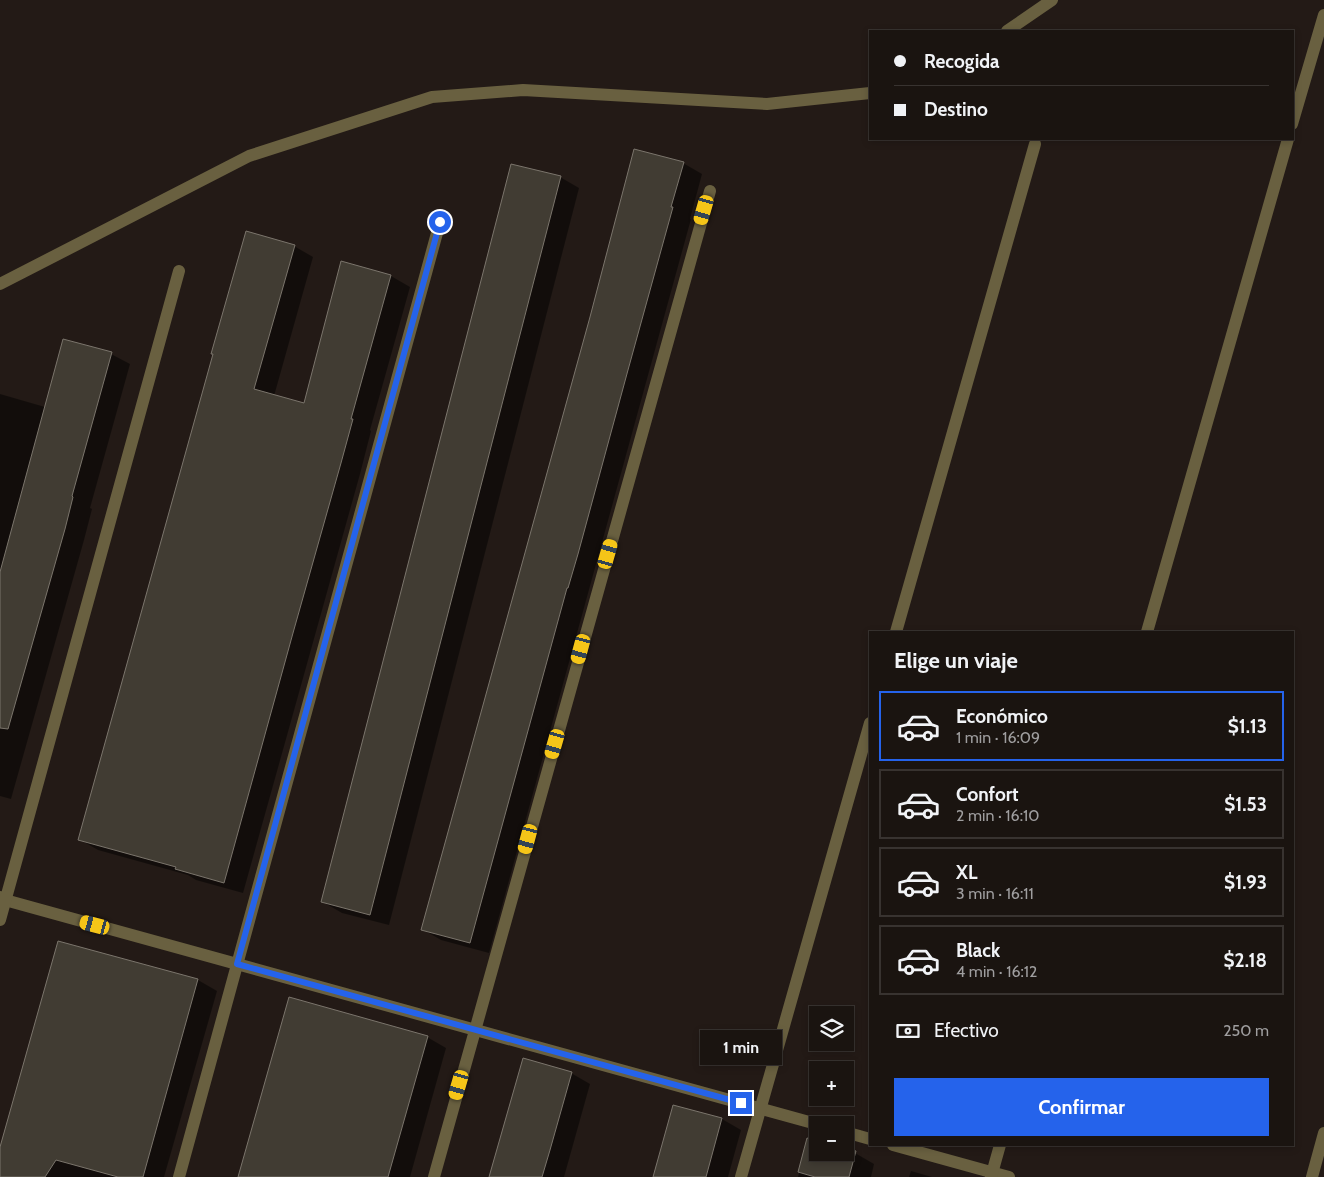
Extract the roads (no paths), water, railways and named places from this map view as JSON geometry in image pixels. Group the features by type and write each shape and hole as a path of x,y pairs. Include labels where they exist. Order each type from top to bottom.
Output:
{"street":[{"path":"1009,30 1052,0"},
{"path":"1294,117 1324,15"},
{"path":"0,284 249,156 432,97 523,90 767,104 869,93"},
{"path":"1147,631 1288,140"},
{"path":"896,631 1035,144"},
{"path":"434,1177 710,192"},
{"path":"179,1177 440,222"},
{"path":"0,920 3,899 179,271"},
{"path":"740,1177 869,726"},
{"path":"3,899 809,1122"},
{"path":"1312,1177 1324,1133"},
{"path":"854,1135 869,1139"},
{"path":"896,1146 991,1175 1009,1177"},
{"path":"991,1175 1000,1146"}]}
